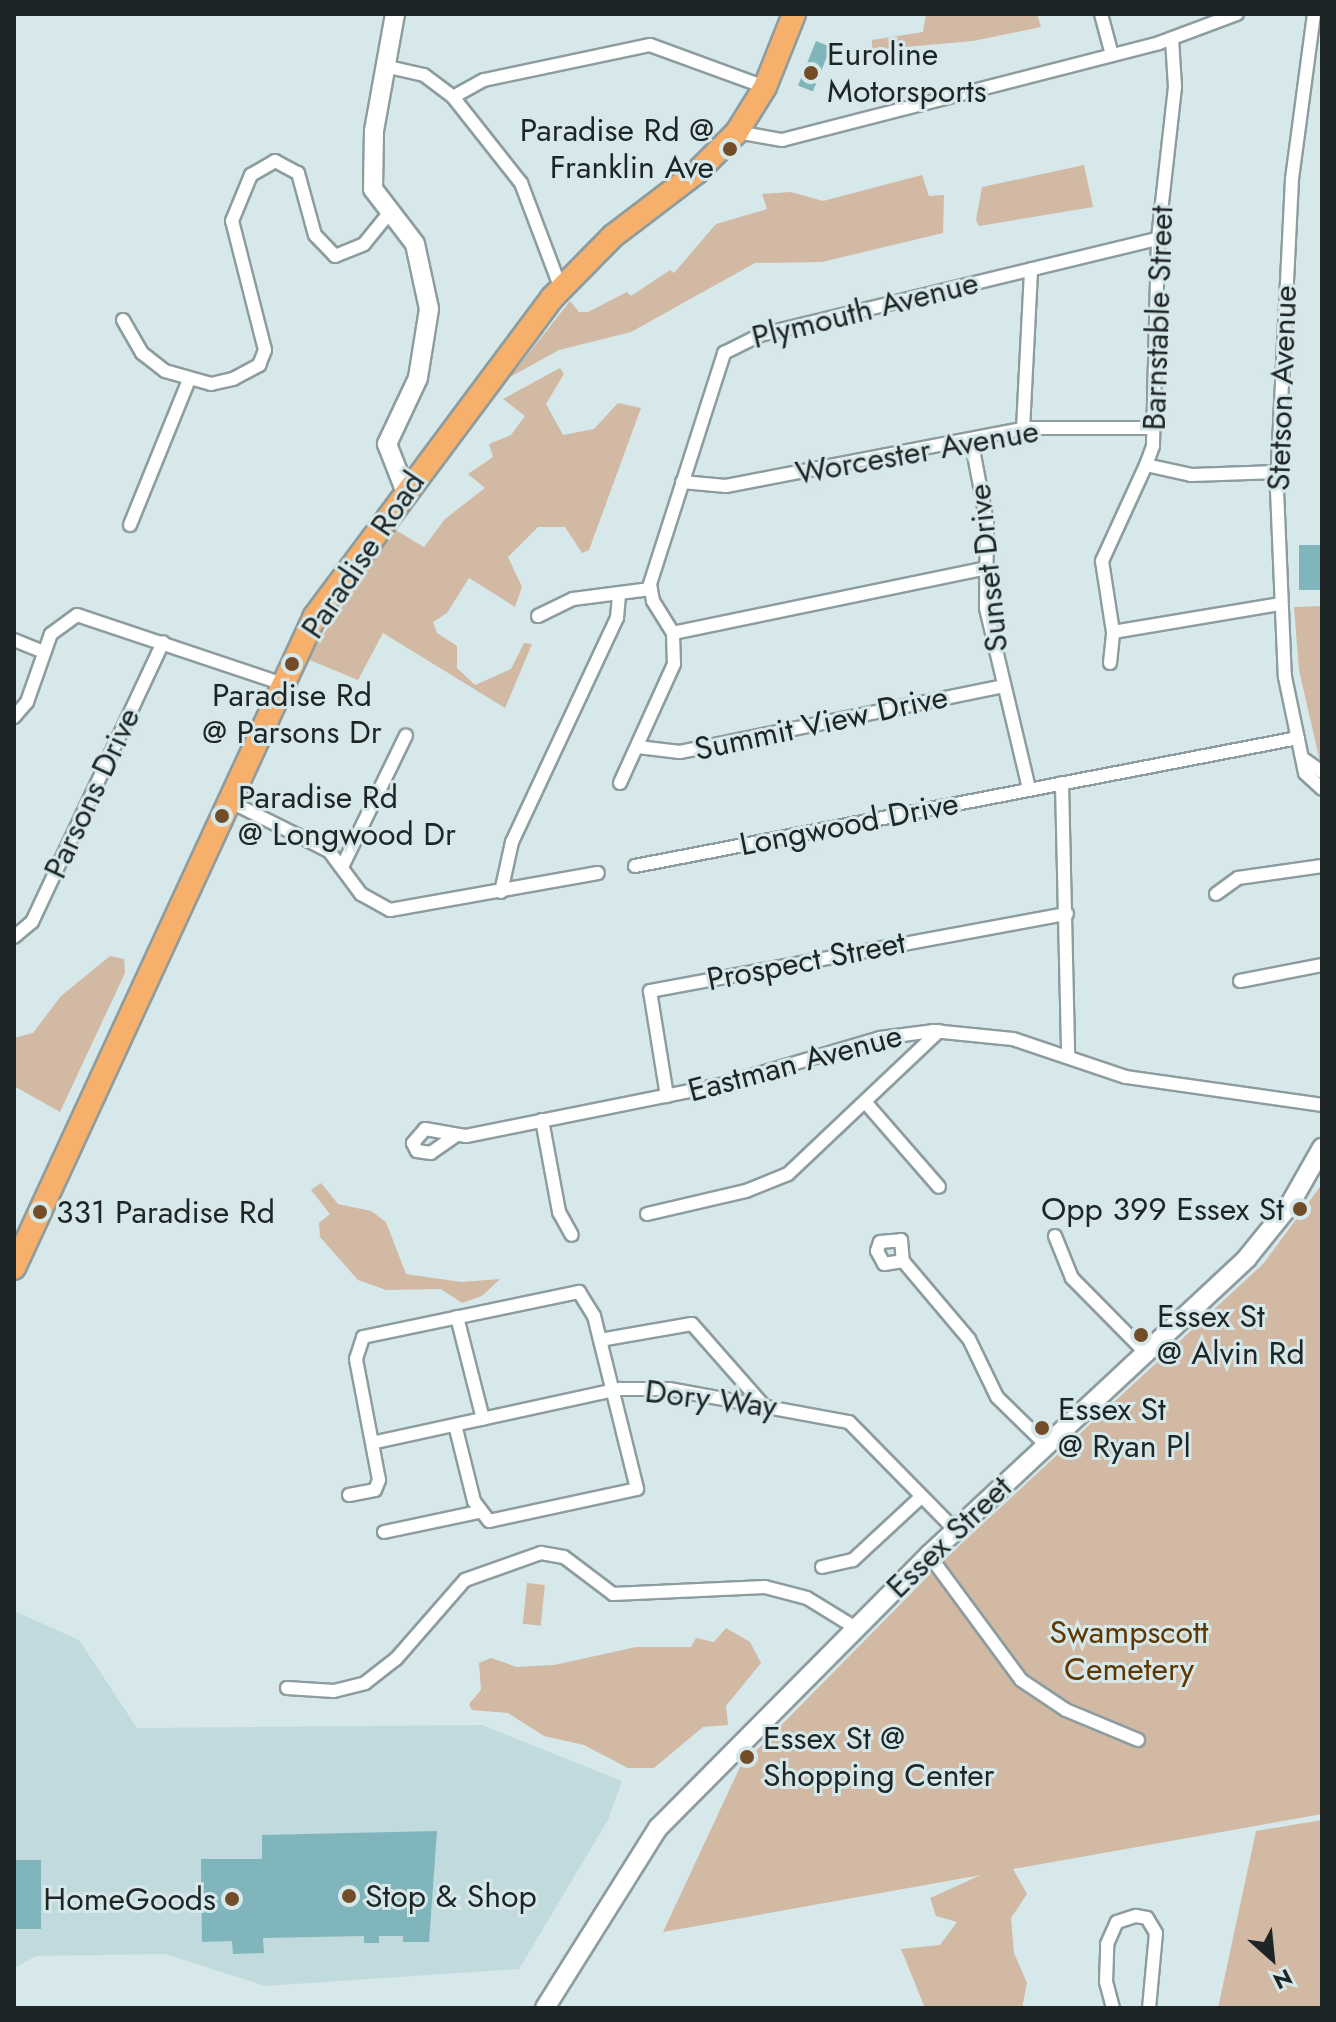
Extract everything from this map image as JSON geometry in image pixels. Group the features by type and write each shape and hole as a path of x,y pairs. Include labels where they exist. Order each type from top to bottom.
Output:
{"highway":[{"name":"Paradise Road","path":"14,1268 322,605 405,490 561,289 737,132 765,87 794,14"}],"main road":[{"path":"395,14 384,66 372,175 378,199 415,244 429,295 425,356 387,444 405,490"},
{"name":"Essex Street","path":"545,2008 586,1937 658,1828 929,1555 1262,1242 1322,1148"}],"street":[{"path":"1101,14 1112,55"},
{"path":"737,132 782,140 1172,39 1237,14"},
{"name":"Stetson Avenue","path":"1314,14 1292,179 1278,472 1285,677 1310,782 1322,789"},
{"name":"Barnstable Street","path":"1172,39 1175,87 1158,239 1153,428 1146,465 1191,475 1278,472"},
{"path":"453,97 484,80 638,44 765,87"},
{"path":"384,66 424,75 453,97 521,183 561,289"},
{"path":"123,320 149,361 189,380 233,379 264,358 264,334 232,221 251,175 275,161 298,173 315,235 335,256 364,244 389,213"},
{"name":"Plymouth Avenue","path":"650,589 715,374 738,342 1158,239"},
{"path":"1023,429 1031,269"},
{"path":"130,525 189,380"},
{"name":"Worcester Avenue","path":"682,482 726,486 1023,429 1153,428"},
{"name":"Sunset Drive","path":"971,439 987,523 986,608 1029,789"},
{"path":"1110,663 1113,632 1102,561 1146,465"},
{"path":"673,633 986,568"},
{"path":"538,616 573,599 650,589 673,633 674,664 620,783"},
{"path":"501,892 512,842 617,618 619,595"},
{"path":"1113,632 1281,604"},
{"path":"14,717 27,702 44,652 58,624 77,615 283,684"},
{"path":"14,640 44,652"},
{"name":"Parsons Drive","path":"14,937 32,922 163,642"},
{"name":"Summit View Drive","path":"638,747 680,752 1003,686"},
{"path":"343,865 406,735"},
{"name":"Longwood Drive","path":"635,866 1298,738"},
{"path":"1305,760 1322,772"},
{"path":"1062,783 1068,1057"},
{"path":"229,801 320,846 343,865 361,894 390,910 598,873"},
{"path":"1216,894 1238,878 1322,866"},
{"name":"Prospect Street","path":"667,1096 650,991 1067,914"},
{"path":"1240,981 1322,965"},
{"path":"647,1214 777,1180 866,1103 939,1031"},
{"name":"Eastman Avenue","path":"455,1136 667,1096 880,1038 939,1031 1013,1039 1126,1077 1322,1105"},
{"path":"866,1103 939,1187"},
{"path":"542,1120 559,1212 572,1235"},
{"path":"1055,1236 1072,1278 1146,1353"},
{"path":"903,1261 969,1339 1004,1406 1046,1445"},
{"path":"349,1495 378,1485 376,1442 355,1350 373,1334 579,1292 591,1307 637,1489 489,1521 478,1512 455,1425"},
{"path":"457,1317 483,1419"},
{"path":"600,1340 692,1324 765,1407"},
{"name":"Dory Way","path":"376,1442 611,1390 669,1389 849,1422 955,1530"},
{"path":"822,1567 853,1560 921,1497"},
{"path":"384,1532 478,1512"},
{"path":"287,1688 334,1691 365,1683 396,1659 465,1580 541,1553 564,1557 613,1594 765,1587 819,1604 856,1628"},
{"path":"929,1555 1021,1680 1066,1710 1138,1740"},
{"path":"1113,2008 1106,1982 1107,1944 1117,1922 1136,1916 1147,1918 1156,1933 1149,2008"}],"shaded area":[{"path":"14,1611 79,1640 137,1728 482,1725 622,1781 608,1820 519,1969 265,1986 165,1954 36,1956 14,1968"}],"green space":[{"path":"926,14 1037,14 1041,27 973,41 872,50 872,40 923,32"},
{"path":"1084,165 1093,207 979,226 976,220 982,187"},
{"path":"922,175 929,196 944,195 943,233 822,262 755,263 631,332 559,350 510,377 570,301 579,312 588,312 627,292 631,296 670,270 674,273 716,224 767,209 762,194 791,192 823,201"},
{"path":"560,368 564,374 546,404 563,435 594,429 618,403 641,408 589,550 582,553 565,527 538,527 508,557 522,587 515,607 469,578 447,613 433,622 437,633 457,646 457,668 475,685 511,669 524,643 532,644 505,708 383,633 358,680 307,659 394,529 424,547 445,519 485,488 468,474 493,457 489,444 511,435 525,416 503,399"},
{"path":"1322,606 1320,762 1299,670 1294,607"},
{"path":"110,956 124,959 125,973 60,1112 14,1086 14,1038 33,1033 61,996"},
{"path":"321,1183 338,1204 371,1211 386,1222 406,1274 461,1282 500,1279 482,1296 462,1303 441,1289 386,1290 358,1280 320,1237 319,1223 330,1214 311,1190"},
{"name":"Swampscott Cemetery","path":"1322,1184 1322,1814 1013,1869 1027,1894 1011,1918 1014,1953 1027,1983 1022,2008 925,2008 901,1949 940,1945 957,1922 936,1916 930,1898 981,1875 663,1932 740,1767 946,1558 1264,1263"},
{"path":"527,1583 545,1585 541,1626 523,1624"},
{"path":"726,1628 750,1642 761,1663 726,1706 728,1725 703,1727 654,1768 628,1768 584,1745 544,1736 508,1713 472,1710 469,1704 481,1690 479,1663 491,1658 517,1667 554,1665 636,1647 691,1647 696,1638 714,1642"},
{"path":"1322,1820 1322,2008 1218,2008 1256,1831"}],"building":[{"name":"Euroline Motorsports","path":"816,41 831,47 813,91 798,86"},
{"path":"1299,545 1322,545 1322,590 1299,590"},
{"name":"Stop & Shop","path":"437,1831 429,1942 403,1942 403,1936 379,1936 379,1943 364,1943 364,1936 263,1938 264,1953 233,1954 232,1941 202,1942 201,1859 262,1859 262,1835"},
{"path":"14,1860 41,1860 41,1929 14,1929"}],"place":[{"name":"Euroline Motorsports","path":"811,73"},
{"name":"Paradise Rd @ Franklin Ave","path":"730,149"},
{"name":"Paradise Rd @ Parsons Dr","path":"292,664"},
{"name":"Paradise Rd @ Longwood Dr","path":"222,816"},
{"name":"Opp 399 Essex St","path":"1300,1209"},
{"name":"331 Paradise Rd","path":"40,1212"},
{"name":"Essex St @ Alvin Rd","path":"1141,1335"},
{"name":"Essex St @ Ryan Pl","path":"1042,1428"},
{"name":"Essex St @ Shopping Center","path":"747,1757"},
{"name":"Stop & Shop","path":"349,1896"},
{"name":"HomeGoods","path":"232,1899"}]}
